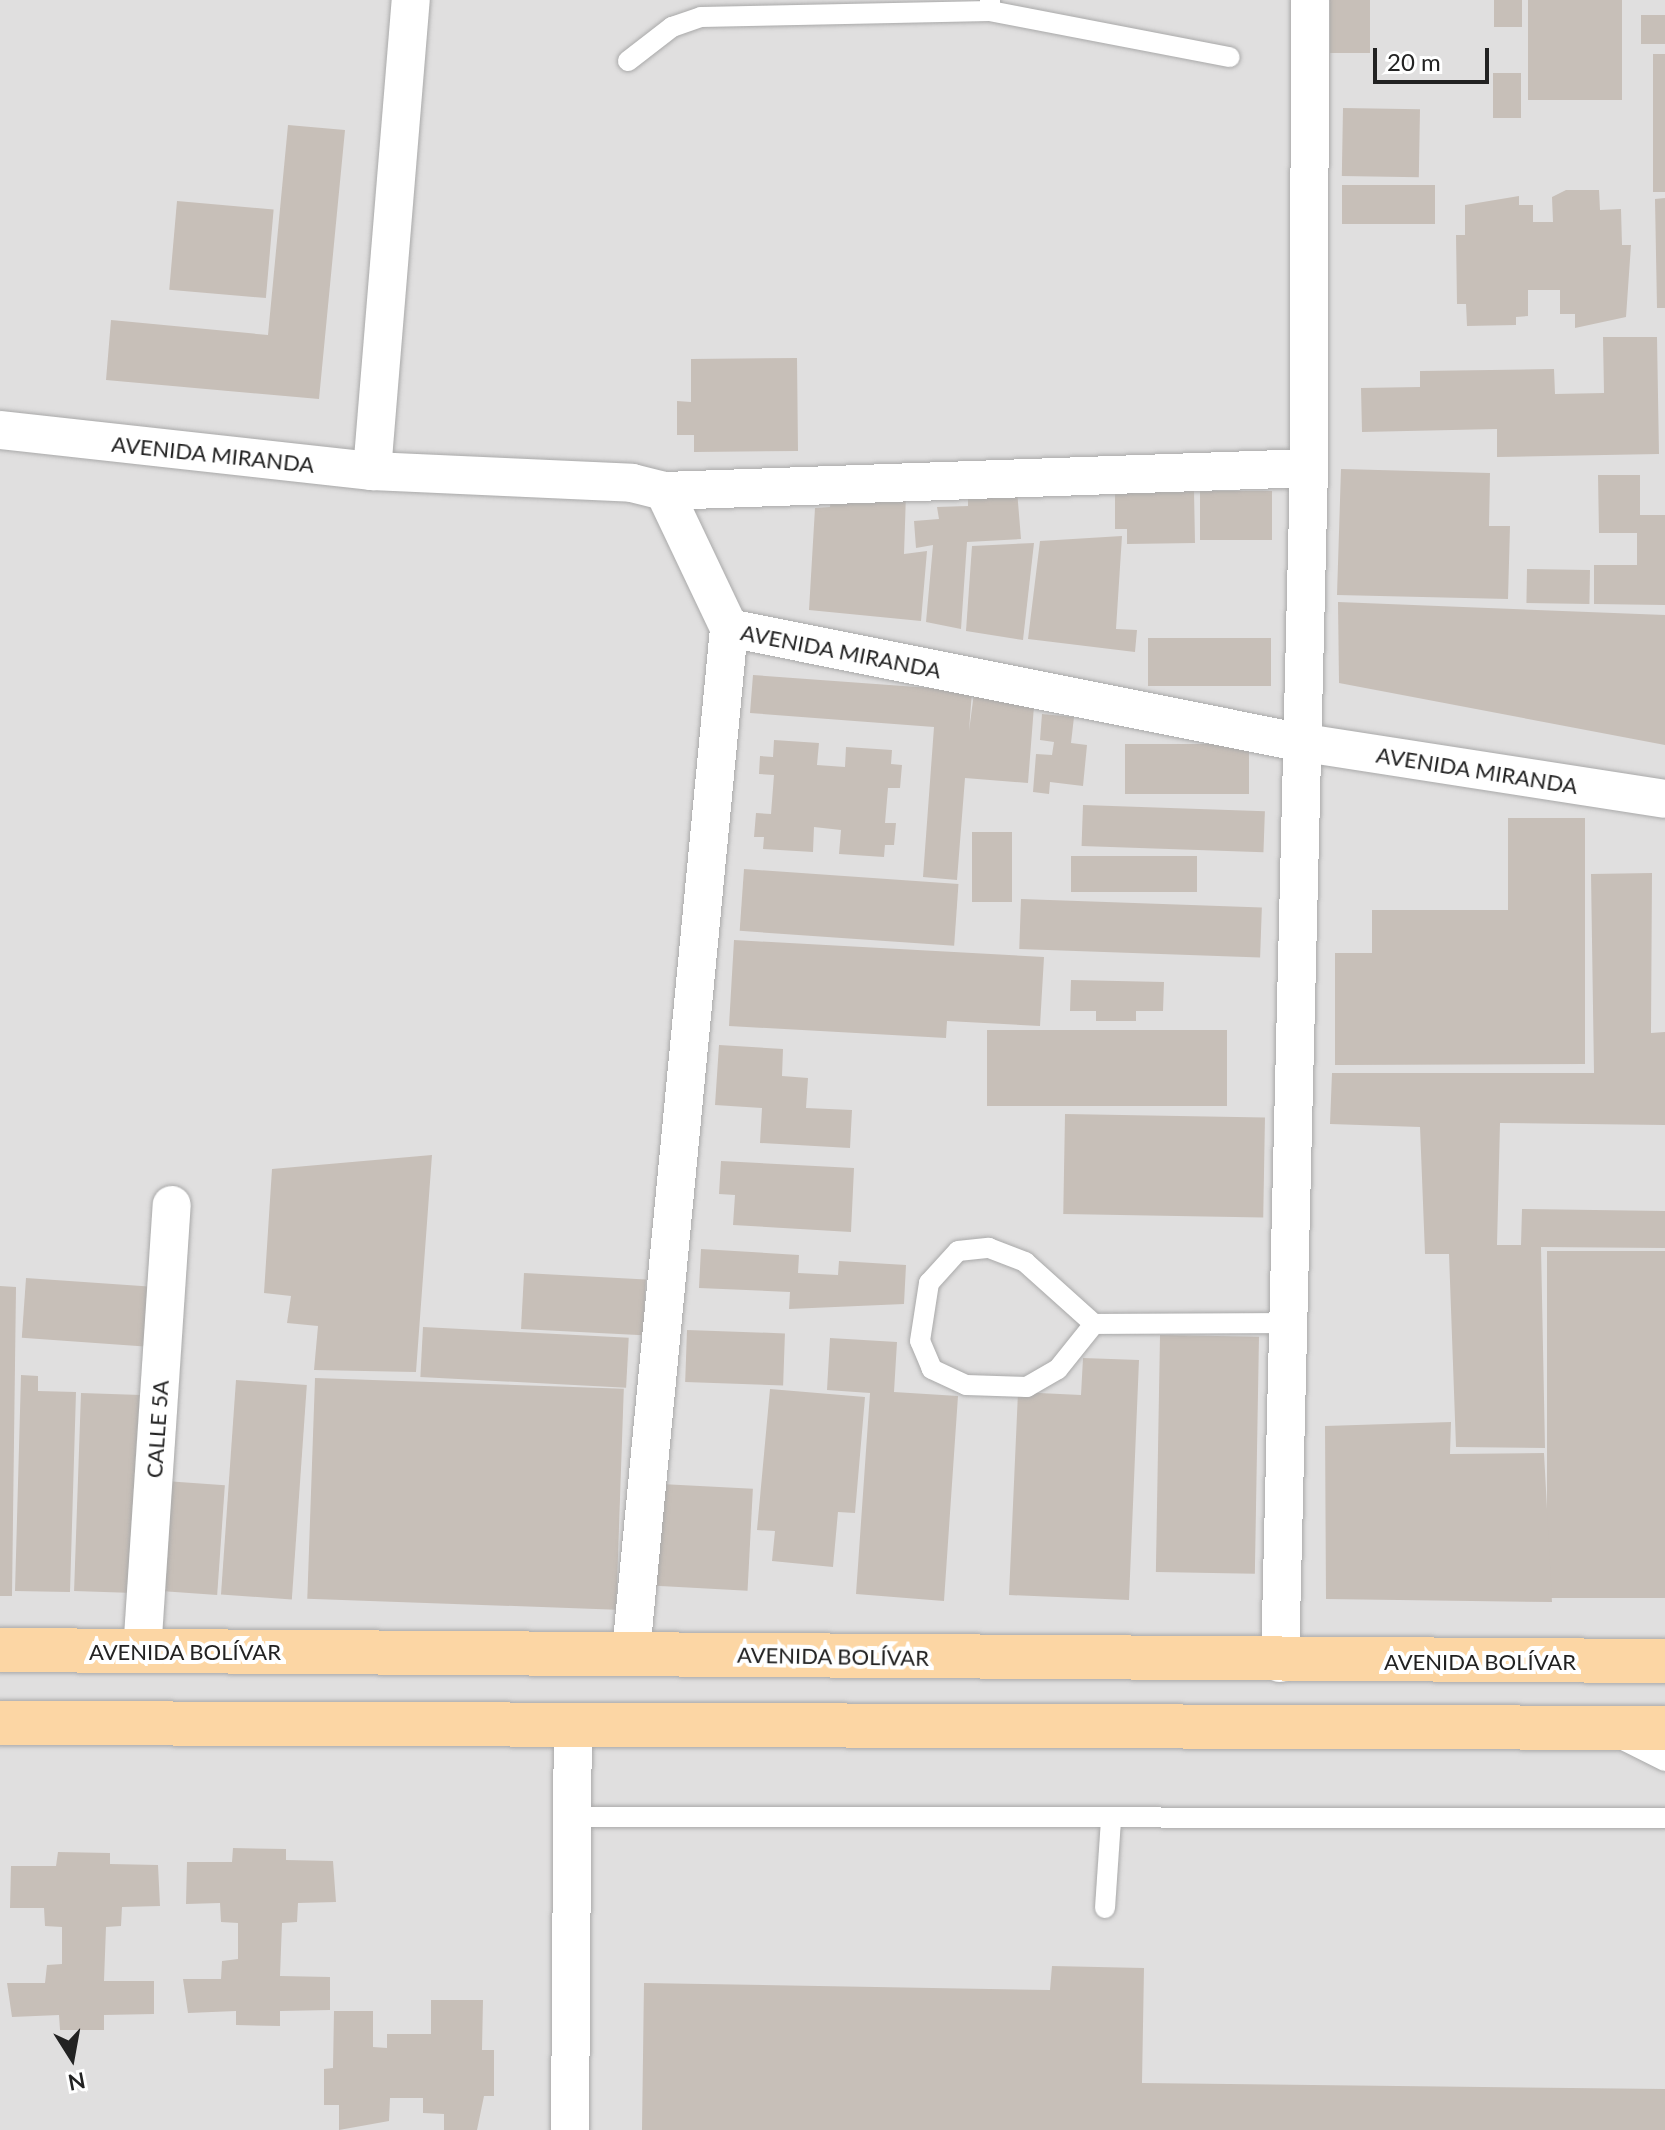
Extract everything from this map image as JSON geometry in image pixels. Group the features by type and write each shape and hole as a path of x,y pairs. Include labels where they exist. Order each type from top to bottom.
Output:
{"main road":[{"name":"AVENIDA BOLÍVAR","path":"0,1650 631,1652 1280,1663 1665,1661"},
{"path":"0,1723 573,1729 1665,1728"}],"street":[{"path":"372,471 411,0"},
{"path":"1280,1663 1298,742 1309,468 1310,0"},
{"name":"AVENIDA MIRANDA","path":"0,430 372,471 632,483 664,491 729,628 1298,742 1665,799"},
{"path":"664,491 1309,468"},
{"path":"631,1652 729,628"},
{"name":"CALLE 5A","path":"142,1652 172,1205"},
{"path":"570,2130 573,1729"}],"lane":[{"path":"628,61 672,27 701,17 990,5 1230,57"},
{"path":"1094,1324 1058,1369 1027,1387 966,1385 932,1369 920,1341 929,1283 958,1251 989,1248 1025,1262 1094,1324 1285,1323"},
{"path":"1605,1729 1665,1761"},
{"path":"572,1817 1665,1818"},
{"path":"1105,1908 1111,1819"}],"shaded area":[{"path":"0,0 1665,0 1665,2130 0,2130"}],"building":[{"path":"1330,0 1370,0 1370,53 1330,53"},
{"path":"1494,0 1522,0 1522,27 1494,27"},
{"path":"1528,0 1622,0 1622,100 1528,100"},
{"path":"1641,15 1665,15 1665,44 1641,44"},
{"path":"1653,54 1665,54 1665,192 1653,192"},
{"path":"1493,73 1521,73 1521,118 1493,118"},
{"path":"1343,108 1420,109 1419,177 1342,176"},
{"path":"288,125 345,130 319,399 106,380 111,320 268,335"},
{"path":"1342,185 1435,185 1435,224 1342,224"},
{"path":"1566,190 1599,190 1600,210 1621,209 1622,245 1631,245 1626,317 1575,328 1575,314 1560,314 1560,290 1528,290 1528,316 1516,317 1516,325 1467,326 1466,304 1457,304 1456,235 1465,235 1465,205 1519,196 1519,205 1533,205 1533,222 1553,222 1552,197"},
{"path":"1665,198 1665,308 1657,308 1655,199"},
{"path":"177,201 274,209 266,298 169,290"},
{"path":"1603,337 1657,337 1659,454 1497,457 1497,429 1362,432 1361,388 1420,387 1420,371 1554,369 1555,394 1604,393"},
{"path":"797,358 798,451 694,452 694,435 677,435 677,401 691,402 691,359"},
{"path":"1341,469 1490,473 1489,526 1510,526 1508,599 1337,595"},
{"path":"1598,475 1640,475 1640,515 1665,515 1665,605 1594,604 1594,565 1637,565 1637,533 1599,533"},
{"path":"1017,490 1021,539 967,542 961,629 926,622 933,545 916,548 914,521 939,519 937,507 968,506 968,491"},
{"path":"1194,491 1195,543 1127,544 1127,529 1115,529 1115,492"},
{"path":"1200,491 1272,491 1272,540 1200,540"},
{"path":"906,494 904,554 927,551 921,621 809,610 815,508 830,507 831,496"},
{"path":"1122,536 1116,629 1137,630 1135,652 1028,639 1040,541"},
{"path":"1034,543 1023,640 966,631 972,546"},
{"path":"1527,569 1590,570 1589,604 1526,603"},
{"path":"1338,602 1665,615 1665,745 1339,683"},
{"path":"1148,638 1271,638 1271,686 1148,686"},
{"path":"753,675 972,691 969,731 974,693 1034,706 1028,783 965,778 957,880 923,877 934,727 750,713"},
{"path":"1042,714 1074,717 1071,743 1087,745 1083,786 1050,782 1049,794 1033,792 1036,754 1052,755 1054,742 1040,740"},
{"path":"774,740 819,743 817,765 845,767 846,747 892,750 891,764 902,765 900,788 888,788 885,823 896,823 894,845 885,845 884,857 839,854 841,830 814,827 813,852 763,849 764,837 754,837 756,813 771,814 774,775 759,774 760,756 773,757"},
{"path":"1125,744 1249,744 1249,794 1125,794"},
{"path":"1083,805 1265,811 1263,852 1082,846"},
{"path":"1508,818 1585,818 1585,1064 1335,1065 1335,953 1372,953 1372,910 1508,910"},
{"path":"972,832 1012,832 1012,902 972,902"},
{"path":"1071,856 1197,856 1197,892 1071,892"},
{"path":"744,869 958,884 954,946 740,931"},
{"path":"1652,873 1651,1033 1665,1032 1665,1125 1500,1123 1497,1245 1521,1245 1522,1209 1665,1211 1665,1248 1541,1247 1545,1448 1456,1447 1449,1254 1425,1254 1420,1127 1330,1124 1332,1073 1594,1073 1591,874"},
{"path":"1021,899 1262,907 1260,957 1019,949"},
{"path":"734,940 1044,957 1040,1026 947,1021 946,1038 729,1026"},
{"path":"1071,980 1164,982 1163,1011 1136,1011 1136,1021 1096,1021 1096,1011 1070,1011"},
{"path":"987,1030 1227,1030 1227,1106 987,1106"},
{"path":"719,1045 783,1049 782,1076 808,1078 806,1108 852,1110 850,1148 760,1143 762,1108 715,1105"},
{"path":"1065,1114 1265,1117 1263,1217 1063,1214"},
{"path":"432,1155 416,1372 314,1370 318,1326 287,1323 291,1296 264,1293 272,1169"},
{"path":"721,1161 854,1168 851,1232 733,1225 735,1195 719,1194"},
{"path":"701,1249 799,1255 798,1273 838,1275 839,1261 906,1265 904,1304 789,1309 790,1292 699,1288"},
{"path":"1547,1251 1665,1251 1665,1598 1547,1598"},
{"path":"524,1273 646,1279 643,1335 521,1329"},
{"path":"26,1278 149,1287 145,1346 22,1338"},
{"path":"0,1286 16,1287 12,1596 0,1596"},
{"path":"423,1327 629,1338 626,1388 420,1377"},
{"path":"687,1330 785,1333 783,1385 685,1382"},
{"path":"1160,1335 1259,1337 1255,1574 1156,1572"},
{"path":"830,1338 897,1342 894,1392 958,1396 944,1601 856,1594 870,1393 827,1390"},
{"path":"1083,1358 1139,1360 1129,1600 1009,1595 1018,1392 1081,1395"},
{"path":"21,1375 38,1376 38,1391 76,1392 70,1592 15,1591"},
{"path":"315,1378 624,1389 616,1610 307,1599"},
{"path":"236,1380 307,1385 292,1599 221,1594"},
{"path":"770,1389 865,1397 855,1513 838,1512 833,1567 772,1561 775,1531 757,1530"},
{"path":"81,1393 141,1395 134,1593 74,1591"},
{"path":"1451,1422 1450,1454 1544,1453 1552,1602 1326,1599 1325,1426"},
{"path":"165,1481 225,1485 217,1595 157,1591"},
{"path":"661,1484 753,1489 748,1591 656,1586"},
{"path":"233,1848 286,1849 286,1860 333,1861 336,1902 298,1903 297,1922 282,1923 280,1976 330,1977 330,2010 280,2011 280,2026 236,2025 236,2011 188,2013 183,1979 221,1979 222,1961 238,1959 238,1923 221,1922 220,1903 186,1904 187,1862 232,1862"},
{"path":"58,1852 110,1853 110,1864 158,1865 160,1906 122,1907 121,1926 106,1927 104,1981 154,1981 154,2014 104,2015 104,2030 60,2030 59,2015 12,2017 7,1983 45,1983 47,1965 62,1964 62,1927 45,1926 44,1908 10,1908 11,1866 56,1866"},
{"path":"1052,1966 1144,1968 1142,2083 1665,2089 1665,2130 642,2130 644,1983 1050,1990"},
{"path":"431,2000 483,2000 482,2050 494,2050 494,2096 484,2096 477,2130 444,2130 444,2114 423,2113 423,2098 390,2098 389,2121 339,2130 339,2105 324,2105 324,2069 333,2068 334,2011 373,2011 373,2047 387,2048 387,2034 431,2034"}]}
